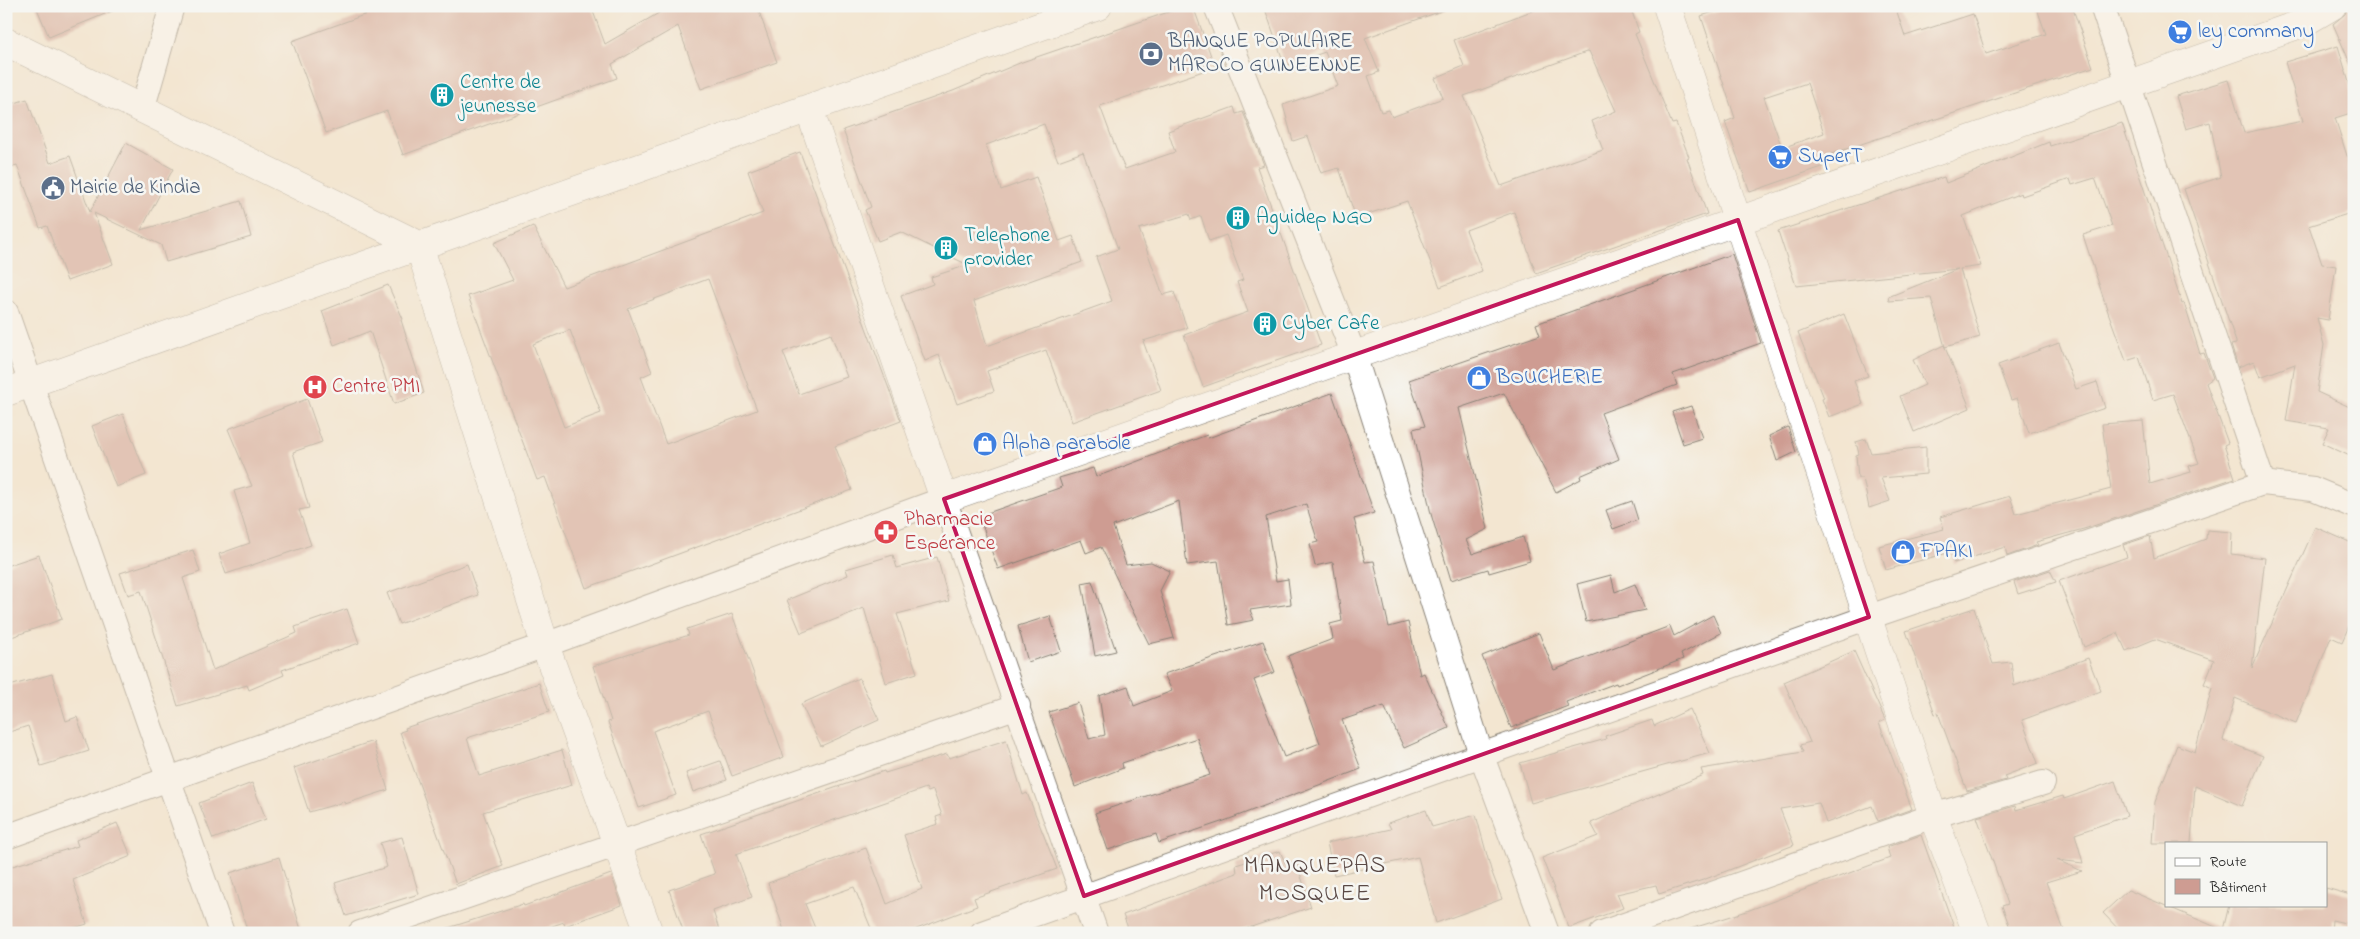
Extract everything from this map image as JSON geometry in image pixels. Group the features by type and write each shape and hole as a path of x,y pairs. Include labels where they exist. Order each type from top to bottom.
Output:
{"main road":[{"path":"6,392 1098,6"},
{"path":"1668,6 1933,816 1978,933"},
{"path":"809,109 944,499 2128,82 2303,23 2332,6"},
{"path":"6,42 419,245 544,646 649,933"}],"street":[{"path":"142,110 172,6"},
{"path":"1216,6 1354,355 1481,754 1547,933"},
{"path":"2102,6 2263,483"},
{"path":"6,312 222,933"},
{"path":"982,933 1869,617 2263,483 2313,489 2354,506"},
{"path":"6,837 544,646 944,499 1096,933"},
{"path":"360,933 1018,706"},
{"path":"1602,933 1933,816 2043,783"}],"highlighted area":[{"path":"1738,220 1869,617 1084,896 944,499"}],"building":[{"path":"36,6 122,6 122,7 49,37"},
{"name":"Centre de jeunesse","path":"389,6 591,6 605,44 671,6 757,6 777,62 701,89 678,26 612,64 617,78 403,155 387,111 326,133 292,41"},
{"path":"1186,6 1193,6 1215,67 1100,106 1116,149 1125,169 1175,152 1168,131 1234,107 1236,114 1243,112 1264,165 1257,167 1321,345 1203,387 1184,335 1248,312 1237,282 1243,280 1226,235 1209,241 1201,216 1191,220 1189,214 1139,229 1163,295 1174,292 1187,328 1143,341 1161,390 1072,422 1046,350 987,371 994,391 957,404 939,355 925,361 901,296 933,284 931,277 968,265 901,232 878,241 865,210 871,207 843,130 953,91 1022,62","holes":["1044,124 1058,161 1083,152 1118,249 1096,257 1112,301 987,346 974,301 1082,262 1073,236 1059,241 1036,177 1001,190 986,145"]},
{"path":"1264,6 1446,6 1447,9 1365,38 1379,72 1368,76 1381,112 1389,110 1392,117 1443,98 1435,78 1464,66 1454,40 1545,6 1630,6 1639,32 1635,34 1672,124 1676,123 1707,214 1536,273 1514,212 1466,230 1482,271 1440,287 1407,201 1356,218 1339,168 1321,173 1308,136 1293,141 1283,105 1338,86 1325,52 1285,66","holes":["1589,51 1616,111 1592,121 1603,150 1501,186 1464,96"]},
{"path":"1732,6 1895,6 1905,36 1973,14 1986,54 2046,34 2036,6 2072,6 2093,67 1822,157 1825,166 1750,192 1725,122 1735,118 1701,16","holes":["1807,83 1824,133 1782,148 1764,97"]},
{"path":"2348,6 2354,6 2354,72 2333,24 2345,14"},
{"path":"2338,46 2354,99 2354,112 2335,118 2354,178 2354,212 2309,226 2322,264 2336,266 2328,320 2317,318 2324,345 2317,392 2354,409 2354,458 2322,443 2329,428 2286,421 2295,364 2260,377 2254,361 2238,367 2231,345 2236,344 2236,342 2184,189 2221,177 2210,122 2186,129 2176,96 2228,80 2244,133 2303,121 2285,62"},
{"path":"27,99 50,163 70,156 90,212 126,143 173,169 141,230 241,201 251,237 166,262 161,245 94,213 113,264 67,281 47,226 40,228 17,165 6,169 6,106"},
{"path":"2122,123 2182,304 2184,303 2200,354 2204,353 2213,378 2206,383 2228,443 2224,445 2235,478 2087,528 2036,542 2038,545 2007,556 2005,547 1954,563 1951,552 1886,570 1879,546 1944,529 1940,517 2010,496 2016,514 2111,489 2102,424 2143,421 2150,484 2191,472 2189,466 2199,463 2173,394 2153,400 2139,357 2126,361 2108,312 2083,235 2112,226 2095,178 2072,185 2070,179 2022,196 2021,193 1963,216 1981,266 1960,269 1980,337 1945,347 1931,298 1889,301 1888,297 1958,269 1796,286 1778,231 1944,177 1946,183 2049,142 2050,146"},
{"path":"800,152 901,421 835,446 852,490 586,588 545,477 537,480 468,296 513,280 494,243 533,226 564,287 763,213 748,171","holes":["708,279 757,410 666,444 641,377 652,372 628,309","570,330 601,413 564,427 533,344","831,334 847,377 799,394 783,352"]},
{"path":"1732,254 1761,343 1673,374 1677,385 1601,413 1619,459 1580,476 1581,479 1556,492 1504,393 1459,408 1488,529 1466,540 1472,554 1523,537 1530,561 1489,573 1488,569 1451,580 1431,514 1413,429 1425,426 1409,380 1540,335 1536,324"},
{"path":"388,285 403,319 401,320 424,393 394,404 370,331 334,345 322,311"},
{"path":"1844,314 1868,376 1854,381 1863,404 1829,417 1822,399 1824,398 1798,333"},
{"path":"2059,343 2076,389 2097,382 2105,408 2029,433 2017,398 2011,400 1998,365"},
{"path":"1944,345 1970,408 1914,432 1900,396 1925,385 1913,360"},
{"path":"1332,393 1374,513 1354,519 1365,562 1374,561 1389,627 1408,622 1420,675 1424,673 1449,728 1404,748 1384,706 1342,720 1361,769 1227,820 1159,843 1156,834 1108,850 1095,813 1210,775 1197,738 1122,763 1123,768 1075,787 1049,712 1078,703 1089,739 1105,735 1099,696 1128,686 1134,706 1172,691 1164,674 1263,641 1275,672 1254,680 1284,757 1320,743 1288,656 1333,639 1330,624 1342,621 1333,562 1315,566 1310,544 1318,542 1306,504 1266,517 1276,581 1288,579 1291,604 1250,610 1254,620 1228,625 1218,561 1187,565 1179,501 1113,526 1126,565 1151,562 1170,571 1160,591 1174,638 1149,644 1101,547 1086,553 1081,540 998,569 979,516 1062,487 1059,478 1093,468 1096,477 1207,435 1208,438"},
{"path":"307,399 322,442 293,452 309,508 299,510 311,545 226,574 219,554 250,543 234,491 252,486 228,429"},
{"path":"1691,406 1702,438 1683,444 1672,412"},
{"path":"123,414 146,475 116,487 92,426"},
{"path":"1788,427 1796,452 1777,461 1769,436"},
{"path":"1866,439 1871,453 1926,447 1926,474 1881,478 1890,501 1869,508 1863,478 1858,478 1856,455 1859,454 1856,442"},
{"path":"1632,501 1638,520 1613,529 1606,510"},
{"path":"2315,527 2354,544 2354,614 2342,642 2331,637 2296,723 2235,698 2223,740 2263,756 2242,806 2195,786 2191,842 2152,843 2155,802 2177,745 2195,752 2212,688 2204,684 2214,660 2155,639 2126,651 2118,633 2084,647 2059,581 2127,557 2123,545 2150,536 2154,558 2206,539 2207,530 2232,532 2231,554 2265,558 2252,668"},
{"path":"193,550 200,572 183,578 213,670 297,633 295,627 347,609 359,643 282,670 284,675 249,690 247,685 178,706 141,591 128,595 120,573"},
{"path":"39,555 62,619 6,639 6,566"},
{"path":"893,555 897,568 937,557 949,601 897,614 917,673 886,683 864,608 801,633 787,600 848,575 846,569"},
{"path":"467,564 478,595 399,624 387,593"},
{"path":"2050,570 2056,582 2018,594 2014,582"},
{"path":"1611,575 1615,592 1635,584 1645,610 1586,622 1577,584"},
{"path":"1092,581 1116,651 1095,656 1082,583"},
{"path":"1974,608 1993,664 2011,662 2014,686 2088,658 2101,691 2022,720 2038,763 2004,776 2006,780 1967,791 1938,713 1935,714 1906,631"},
{"path":"732,614 784,757 732,776 708,711 653,731 676,795 639,808 608,722 611,721 593,666 689,635 687,629"},
{"path":"1713,615 1721,633 1681,654 1683,659 1617,685 1616,683 1566,702 1568,706 1511,728 1482,656 1539,633 1554,670 1670,626 1674,636"},
{"path":"1050,616 1061,651 1028,662 1018,626"},
{"path":"1854,651 1885,720 1879,723 1912,809 1878,821 1872,806 1826,823 1819,803 1780,809 1794,845 1703,880 1659,894 1656,885 1617,894 1623,908 1569,928 1542,858 1598,836 1591,823 1703,775 1701,769 1803,752 1800,745 1810,742 1784,682"},
{"path":"52,674 66,721 77,717 89,751 41,766 28,726 6,733 6,687"},
{"path":"859,678 879,720 821,746 801,704"},
{"path":"539,683 549,712 467,738 479,776 562,750 572,785 483,812 503,866 456,884 400,732 406,730 405,728"},
{"path":"1690,709 1710,753 1531,803 1520,763 1606,739 1605,736 1652,720 1654,726"},
{"path":"1006,740 1023,795 1027,793 1057,869 974,898 977,906 906,933 873,933 854,887 805,904 817,933 785,933 768,883 866,848 887,904 922,889 904,835 938,824 936,817 942,815 933,790 928,792 926,788 736,854 752,897 713,911 720,933 684,933 669,890 715,874 701,834 884,771 885,773 947,754 949,758"},
{"path":"373,741 388,790 345,804 344,802 309,812 294,768"},
{"path":"720,761 727,780 693,792 686,773"},
{"path":"2115,781 2127,816 2075,834 2083,863 2057,860 2082,871 2046,882 2065,933 2012,933 2002,906 2008,904 1977,817 2015,806 2016,810 2063,796 2064,799"},
{"path":"252,783 266,819 213,839 199,803"},
{"path":"1426,810 1432,827 1476,815 1491,870 1502,899 1436,923 1418,857 1334,875 1327,843 1391,829 1388,823"},
{"path":"117,823 131,856 73,880 87,924 58,933 6,933 6,868 78,846 76,840"},
{"path":"1921,835 1956,933 1688,933 1687,930 1744,912 1890,858 1887,847"},
{"path":"402,837 419,894 346,916 335,883 387,867 380,843"},
{"path":"1280,851 1286,865 1296,861 1311,907 1233,933 1130,933 1123,915 1237,873 1236,865"},
{"path":"279,857 302,933 248,933 230,873"},
{"path":"611,874 622,905 565,926 564,922 532,933 446,933 445,929 523,904 524,906"},
{"path":"2328,889 2354,896 2354,925 2332,920 2331,933 2122,933 2103,913 2128,890 2223,930 2229,906 2328,906"}],"place":[{"name":"ley commany","path":"2180,32"},
{"name":"BANQUE POPULAIRE MAROCO GUINEENNE","path":"1151,54"},
{"name":"Centre de jeunesse","path":"442,95"},
{"name":"SuperT","path":"1780,157"},
{"name":"Mairie de Kindia","path":"53,188"},
{"name":"Aguidep NGO","path":"1238,218"},
{"name":"Telephone provider","path":"946,248"},
{"name":"Cyber Cafe","path":"1265,324"},
{"name":"BOUCHERIE","path":"1479,378"},
{"name":"Centre PMI","path":"315,387"},
{"name":"Alpha parabole","path":"985,444"},
{"name":"Pharmacie Espérance","path":"886,532"},
{"name":"FPAKI","path":"1903,552"}],"district":[{"name":"MANQUEPAS MOSQUEE","path":"1315,880"}]}
